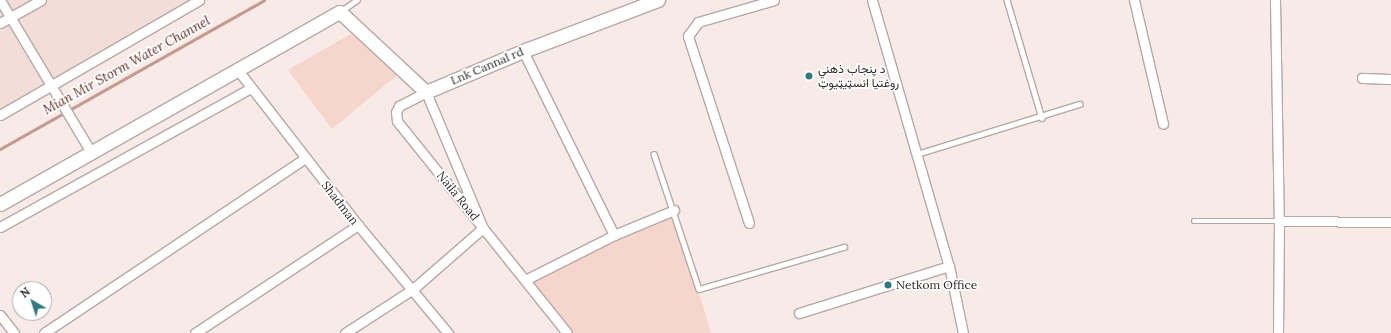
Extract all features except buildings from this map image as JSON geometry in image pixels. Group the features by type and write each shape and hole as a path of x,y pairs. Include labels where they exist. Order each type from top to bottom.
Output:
{"street":[{"path":"0,0 92,154"},
{"path":"0,23 41,0"},
{"path":"0,115 55,91 199,0"},
{"name":"Lnk Cannal rd","path":"426,92 523,51 658,0"},
{"path":"749,223 688,36 698,22 774,0"},
{"path":"872,0 949,266 962,333"},
{"path":"1134,0 1164,124"},
{"path":"1275,0 1279,221 1278,333"},
{"path":"0,204 92,154 237,69 340,12 426,92 483,228 567,333"},
{"path":"523,51 614,235"},
{"name":"Shadman","path":"237,69 358,225 448,333"},
{"path":"1362,78 1391,79"},
{"path":"0,227 251,88"},
{"name":"Naila Road","path":"345,333 412,289 483,228 397,121 396,112 400,106 426,92"},
{"path":"44,333 305,158"},
{"path":"525,280 614,235 674,210"},
{"path":"1279,221 1391,222"},
{"path":"195,333 358,225"},
{"path":"799,312 949,266"},
{"path":"0,315 14,333"}],"lane":[{"path":"340,12 357,0"},
{"path":"1007,0 1042,118"},
{"path":"917,154 1042,118 1080,104"},
{"path":"654,154 674,210 699,289 844,247"},
{"path":"1194,221 1279,221"}],"shaded area":[{"path":"0,0 197,0 0,117"},
{"path":"361,28 403,70 332,129 288,70"},
{"path":"674,210 711,333 567,333 525,280"}],"waterway":[{"name":"Mian Mir Storm Water Channel","path":"0,149 264,0"}],"place":[{"name":"د پنجاب ذهني روغتیا انسټیټیوټ","path":"809,76"},
{"name":"Netkom Office","path":"888,285"}]}
